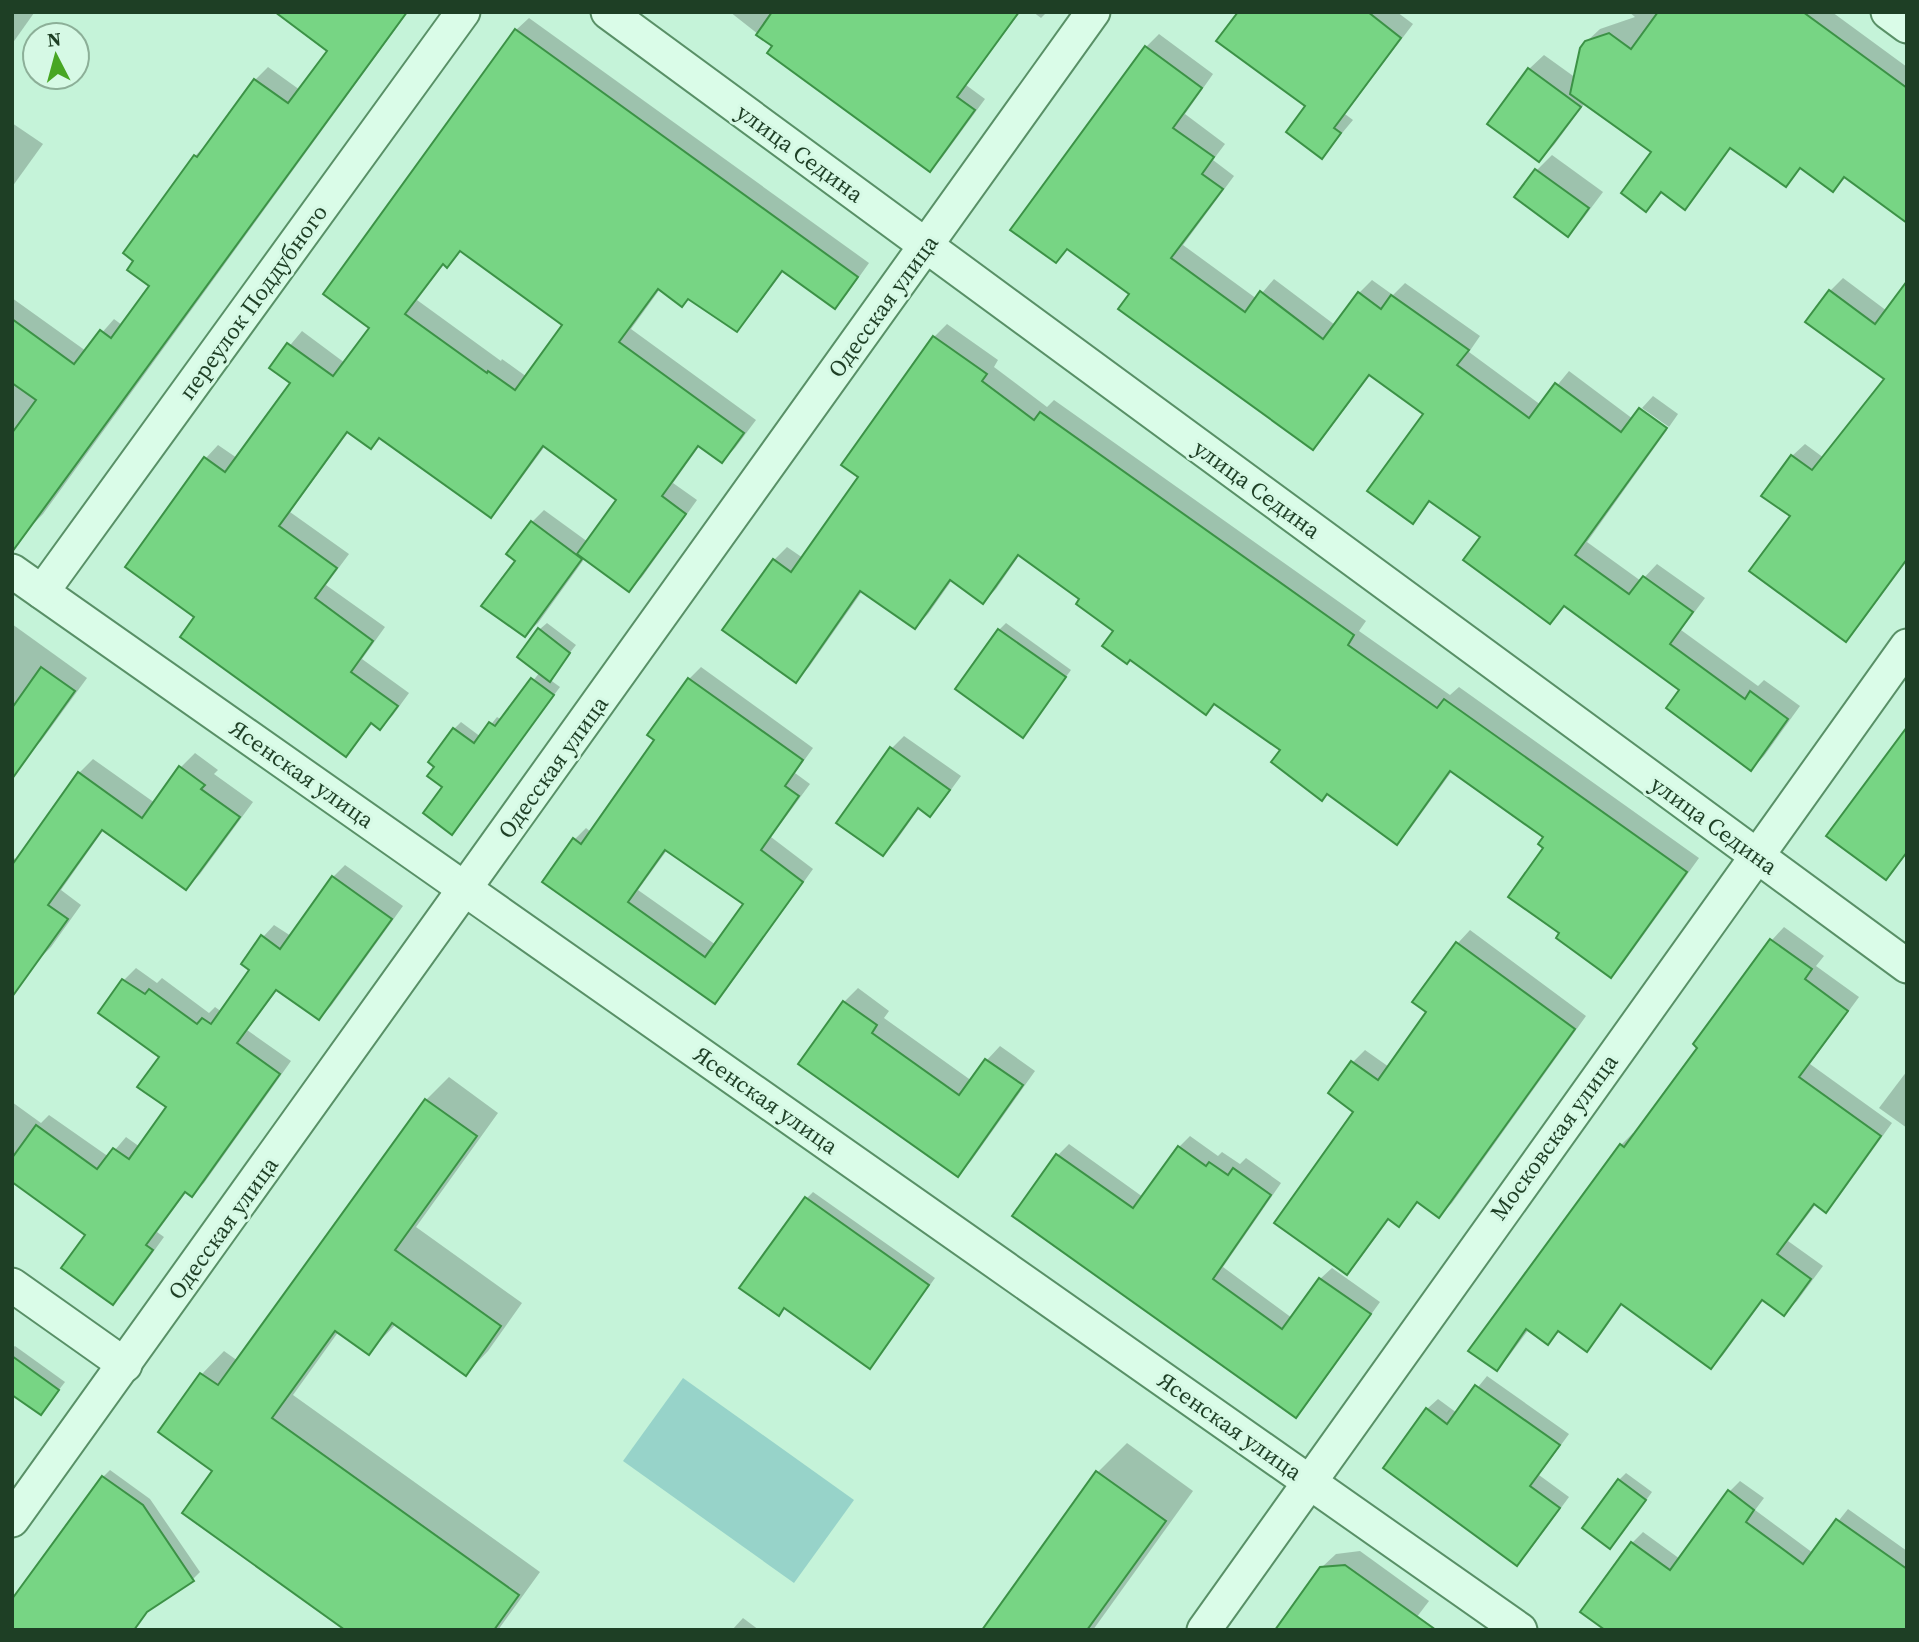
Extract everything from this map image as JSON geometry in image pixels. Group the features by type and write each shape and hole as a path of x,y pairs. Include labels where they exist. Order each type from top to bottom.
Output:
{"street":[{"name":"переулок Поддубного","path":"42,592 463,12"},
{"name":"улица Седина","path":"608,12 1907,966"},
{"name":"Одесская улица","path":"12,1520 1093,12"},
{"path":"1888,12 1907,26"},
{"name":"Ясенская улица","path":"12,571 1520,1630"},
{"name":"Московская улица","path":"1203,1630 1907,646"},
{"path":"12,1285 125,1365"}],"shaded area":[{"path":"683,1378 854,1500 794,1583 623,1461"}],"building":[{"path":"275,12 407,12 12,552 12,433 36,400 12,383 12,319 74,364 100,330 111,338 149,286 127,270 133,261 123,253 194,155 197,157 254,79 288,103 327,51"},
{"path":"772,12 1019,12 957,97 975,110 930,172 767,53 772,46 756,35"},
{"path":"1238,12 1368,12 1401,38 1334,128 1341,133 1322,159 1286,132 1305,106 1216,41"},
{"path":"1658,12 1803,12 1907,88 1907,223 1844,177 1833,192 1800,168 1786,187 1730,148 1685,210 1661,192 1646,212 1621,193 1651,152 1570,94 1580,48 1585,41 1609,33 1631,49"},
{"path":"515,29 858,277 835,309 782,271 737,332 688,299 682,307 658,289 619,342 744,433 722,463 698,446 662,496 686,514 629,592 577,554 616,500 543,446 491,518 379,438 371,449 347,432 279,526 337,568 315,598 373,641 351,672 398,706 380,730 371,723 346,757 180,637 194,617 125,567 204,457 225,472 290,383 269,368 287,343 333,376 369,328 323,294","holes":["460,251 562,325 515,390 405,314 443,264 447,268"]},
{"path":"1145,46 1202,88 1173,128 1214,157 1202,174 1223,189 1171,258 1245,312 1260,291 1323,339 1358,292 1381,309 1391,295 1469,350 1457,365 1529,418 1555,383 1621,432 1639,408 1667,428 1575,555 1629,594 1643,576 1693,612 1670,644 1745,699 1750,691 1788,719 1751,771 1666,708 1679,690 1564,606 1550,624 1463,560 1480,537 1429,501 1413,524 1367,491 1423,414 1369,375 1313,450 1118,309 1129,294 1067,249 1056,263 1010,230"},
{"path":"1528,68 1581,107 1539,162 1487,124"},
{"path":"1535,169 1589,208 1568,237 1514,197"},
{"path":"1907,281 1907,559 1846,642 1749,571 1790,516 1761,496 1791,455 1812,470 1884,379 1805,322 1829,290 1875,324"},
{"path":"933,336 987,374 982,381 1034,420 1040,412 1354,635 1348,645 1437,708 1444,699 1687,872 1611,978 1556,938 1559,933 1508,897 1543,848 1538,844 1543,837 1450,771 1397,845 1327,794 1322,801 1271,762 1280,750 1214,704 1206,715 1130,660 1127,664 1102,646 1113,631 1076,604 1079,599 1018,555 983,604 950,580 915,629 860,591 796,683 722,630 773,559 791,572 858,477 841,465"},
{"path":"531,521 582,559 525,637 481,606 515,561 506,554"},
{"path":"538,628 570,653 550,682 517,657"},
{"path":"998,629 1066,677 1023,738 955,689"},
{"path":"41,667 75,691 12,779 12,708"},
{"path":"531,678 554,695 452,835 423,813 442,787 427,776 434,767 428,762 453,728 474,743 489,722 495,726"},
{"path":"688,678 803,760 785,786 799,796 761,850 803,882 715,1004 542,882 573,838 581,844 654,740 647,735","holes":["665,850 743,904 705,957 628,902"]},
{"path":"1907,727 1907,852 1886,880 1826,836"},
{"path":"890,747 950,790 930,817 918,808 883,856 836,823"},
{"path":"179,766 205,785 201,789 240,817 186,890 102,830 48,905 68,919 12,997 12,865 78,772 142,818"},
{"path":"332,876 392,919 319,1020 276,990 237,1043 280,1074 192,1197 185,1192 146,1245 153,1250 113,1305 61,1268 85,1235 12,1182 12,1158 36,1125 97,1169 113,1148 129,1159 166,1107 137,1087 159,1057 98,1013 122,979 145,994 149,989 197,1024 202,1018 211,1024 249,970 241,964 261,935 280,949"},
{"path":"1770,939 1812,969 1805,979 1848,1011 1799,1077 1881,1136 1826,1213 1814,1204 1777,1254 1811,1279 1784,1316 1762,1300 1711,1369 1621,1304 1587,1352 1558,1331 1548,1345 1526,1329 1497,1371 1468,1351 1620,1144 1624,1147 1697,1048 1693,1044"},
{"path":"1456,942 1575,1029 1439,1218 1417,1202 1399,1227 1388,1219 1347,1275 1274,1223 1353,1112 1328,1093 1351,1061 1378,1080 1426,1012 1412,1002"},
{"path":"843,1001 877,1025 872,1033 959,1095 985,1059 1023,1085 958,1177 798,1064"},
{"path":"425,1099 477,1136 395,1250 501,1326 466,1376 392,1323 369,1355 335,1331 272,1418 519,1595 494,1630 345,1630 182,1513 212,1471 158,1432 200,1373 218,1385"},
{"path":"1178,1146 1206,1166 1209,1162 1228,1175 1233,1168 1271,1195 1213,1279 1282,1329 1319,1278 1371,1314 1296,1418 1012,1216 1056,1154 1133,1208"},
{"path":"805,1197 929,1285 870,1369 784,1308 779,1316 739,1288"},
{"path":"12,1356 59,1390 41,1415 12,1395"},
{"path":"1475,1385 1560,1445 1530,1486 1560,1508 1517,1566 1383,1468 1426,1408 1447,1424"},
{"path":"1096,1471 1166,1521 1087,1630 982,1630"},
{"path":"102,1476 143,1505 194,1581 147,1612 134,1630 12,1630 12,1599"},
{"path":"1618,1479 1646,1500 1610,1549 1582,1528"},
{"path":"1728,1490 1754,1510 1746,1522 1803,1564 1836,1519 1907,1569 1907,1630 1605,1630 1580,1612 1631,1542 1670,1570"},
{"path":"1345,1565 1436,1630 1275,1630 1320,1567"}]}
